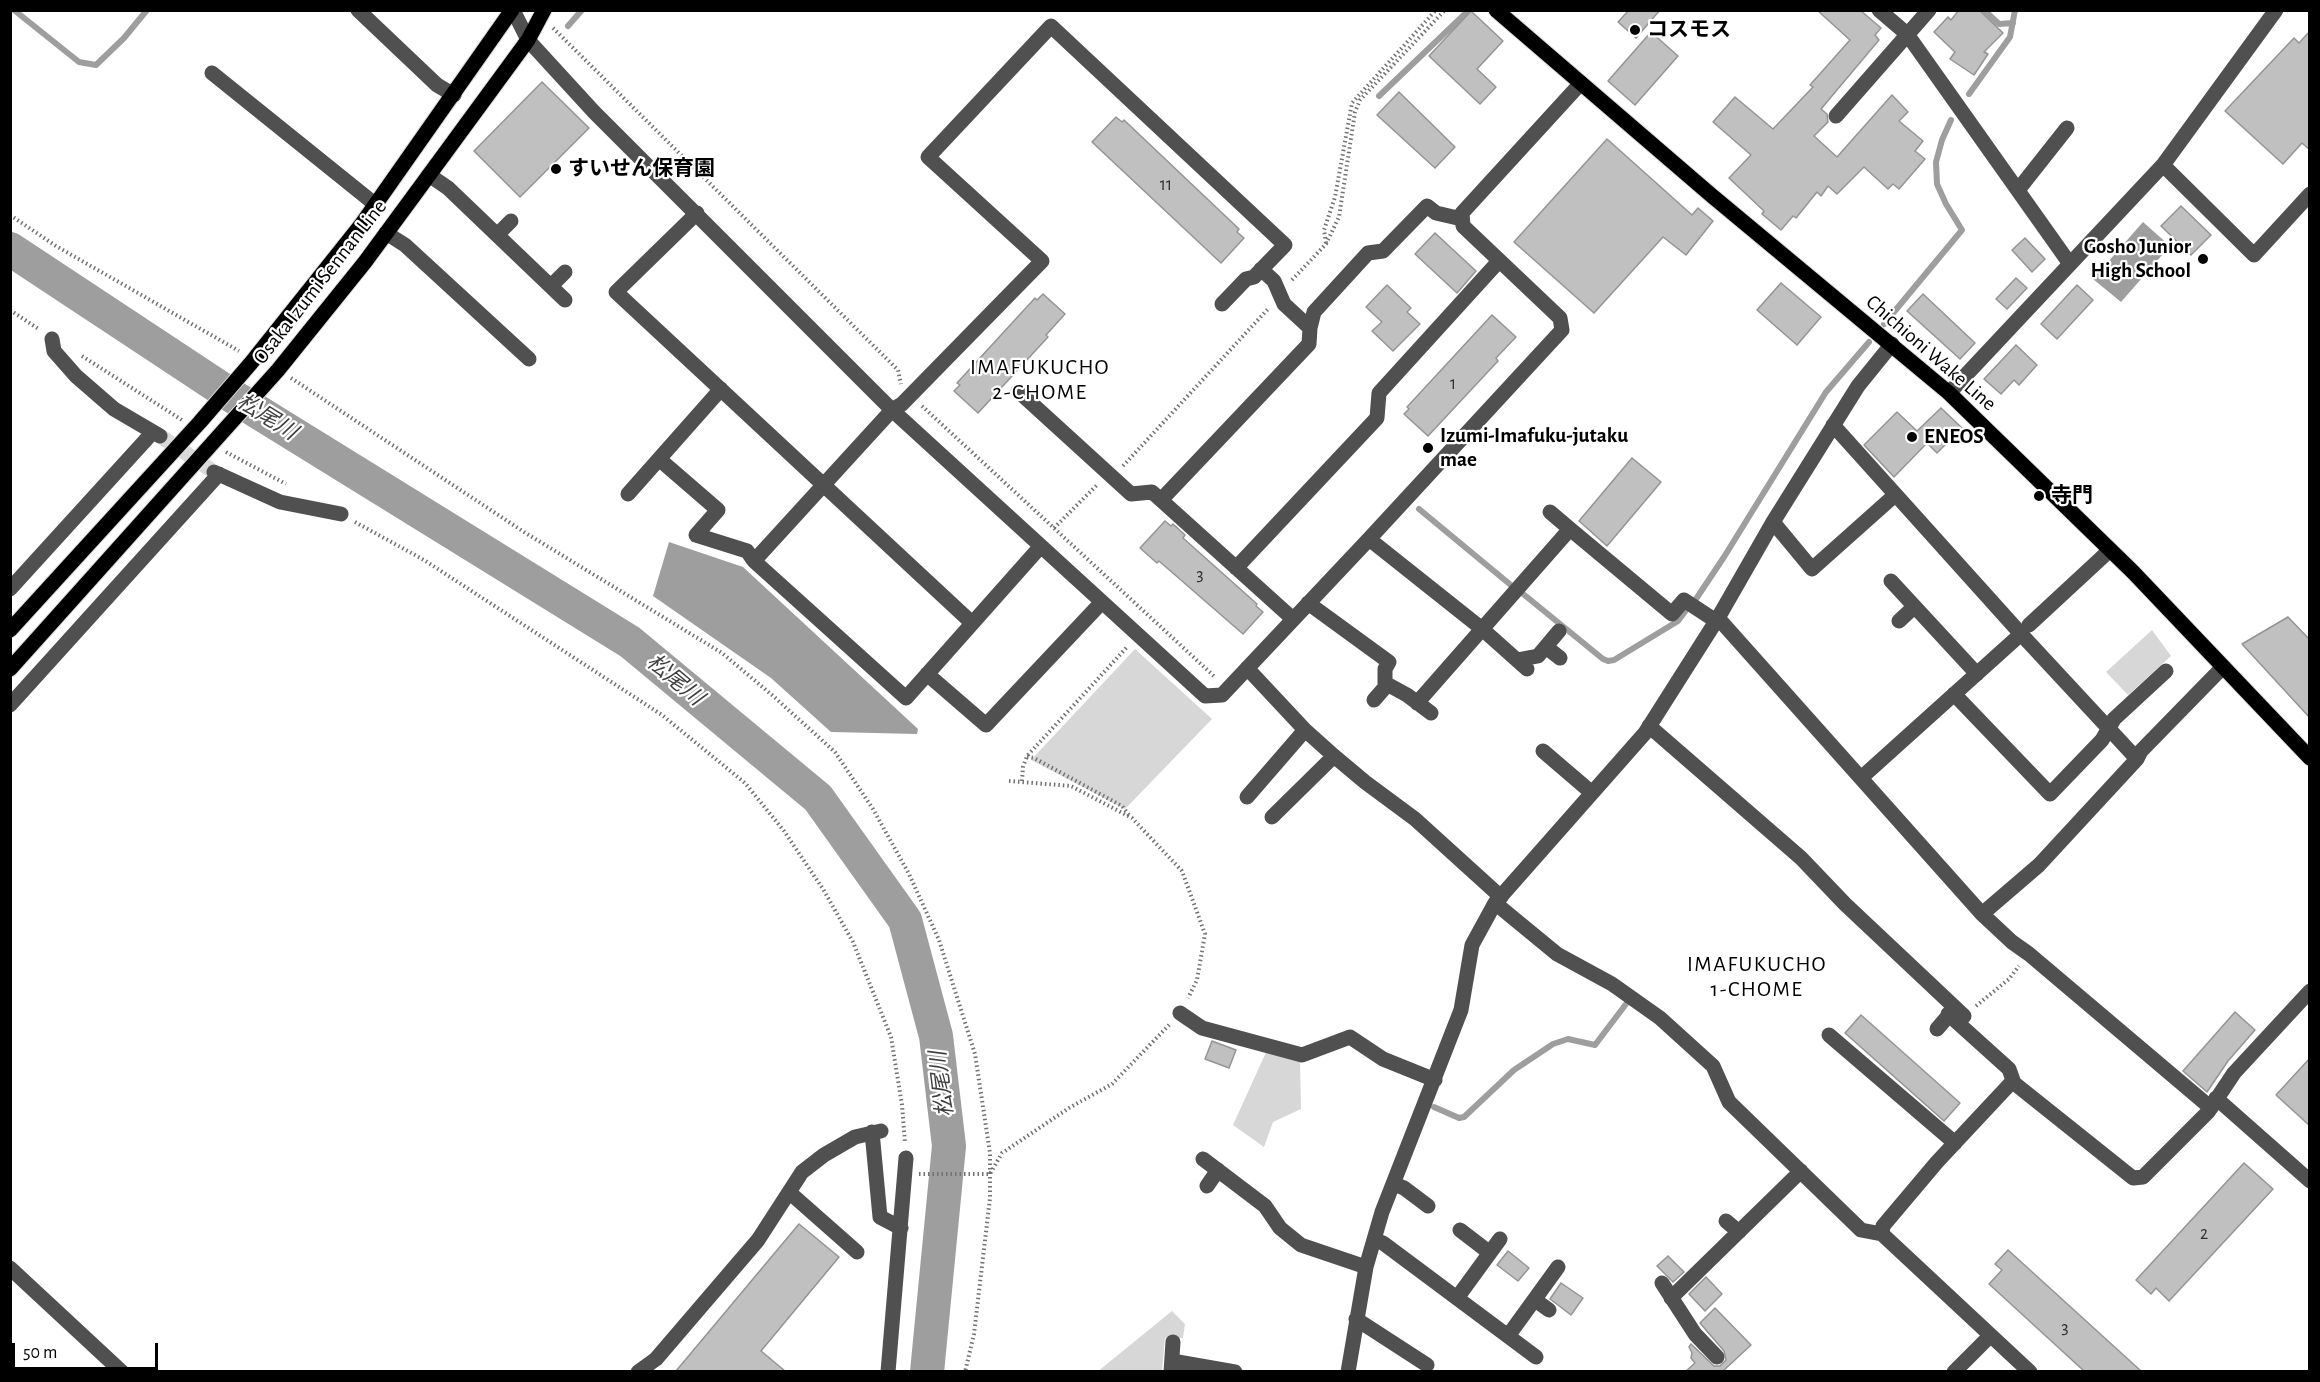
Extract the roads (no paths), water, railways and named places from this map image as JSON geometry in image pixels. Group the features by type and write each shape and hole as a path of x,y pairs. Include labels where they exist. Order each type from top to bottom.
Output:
{"main road":[{"name":"Osaka Izumi Sennan Line","path":"10,630 197,425 252,361 376,205 513,10"},
{"name":"Osaka Izumi Sennan Line","path":"10,669 275,373 429,175 528,40 544,10"},
{"name":"Chichioni Wake Line","path":"1496,10 1720,202 1949,393 2110,550 2222,668 2308,752"}],"street":[{"path":"357,10 437,85 454,95"},
{"path":"513,10 528,40 594,112 892,410 1205,696 1222,695 1562,330 1560,318 1462,226 1462,213 1581,83"},
{"path":"1880,10 1907,34 2070,264"},
{"path":"1836,116 1929,10"},
{"path":"1949,393 2163,165 2276,10"},
{"path":"754,561 892,410 910,396 1042,261 928,157 1051,26 1285,245 1254,277 1246,279 1222,304"},
{"path":"212,73 376,205"},
{"path":"2018,189 2067,128"},
{"path":"2163,165 2254,255 2310,194"},
{"path":"429,175 448,188 565,300"},
{"path":"1161,501 1309,344 1314,312 1368,253 1383,251 1426,206 1437,213 1462,219"},
{"path":"697,213 616,292 972,623"},
{"path":"497,235 511,221"},
{"path":"386,233 405,245 529,359"},
{"path":"1236,568 1377,418 1379,393 1499,261"},
{"path":"1261,269 1274,281 1284,304 1310,327"},
{"path":"551,286 565,272"},
{"path":"10,589 157,434 114,409 76,376 54,351 52,339"},
{"path":"1348,1371 1366,1267 1382,1212 1461,1010 1472,945 1498,900 1649,726 1717,619 1833,425 1858,386 1892,344"},
{"path":"628,494 720,389"},
{"path":"1018,391 1131,494 1152,492 1293,619"},
{"path":"1833,425 1895,495 2025,629 2109,730 2138,759"},
{"path":"659,459 718,510 696,535 747,551 754,561 906,698 1041,546"},
{"path":"10,705 216,473 280,502 341,514"},
{"path":"1773,522 1812,569 1895,495"},
{"path":"1550,512 1672,614 1684,600 1717,619 1982,914 2012,942 2310,1181"},
{"path":"1417,703 1570,529"},
{"path":"1369,539 1481,628 1522,664 1538,656 1559,631"},
{"path":"1861,778 2110,550"},
{"path":"1891,581 1977,674"},
{"path":"927,674 986,725 1102,602"},
{"path":"1308,603 1389,662 1385,669 1385,684 1431,713"},
{"path":"1899,621 1914,607"},
{"path":"1546,646 1560,658"},
{"path":"1246,668 1305,730 1365,782 1415,819 1557,954 1612,984 1660,1018 1713,1066 1730,1102 1861,1230 1882,1234 2030,1371"},
{"path":"1982,914 2039,865 2138,759 2142,751 2222,668"},
{"path":"1954,694 2050,794 2102,740 2114,719 2166,671"},
{"path":"1374,700 1387,685"},
{"path":"1649,726 1801,858 2009,1069 2014,1083 2133,1178 2143,1177 2214,1103 2234,1072 2310,991"},
{"path":"1247,796 1305,730"},
{"path":"1543,751 1592,793"},
{"path":"1272,817 1334,756"},
{"path":"1930,998 1956,1016"},
{"path":"1180,1013 1202,1028 1302,1055 1350,1036 1383,1059 1435,1080"},
{"path":"1937,1029 1956,1016"},
{"path":"1830,1035 1955,1143"},
{"path":"1882,1234 1883,1226 1955,1143 2009,1084 2014,1083"},
{"path":"638,1371 656,1359 758,1240 802,1172 824,1155 855,1137 877,1132 880,1217 901,1228"},
{"path":"1203,1159 1265,1206 1280,1228 1301,1245 1366,1267"},
{"path":"888,1371 906,1166"},
{"path":"1207,1186 1218,1170"},
{"path":"1671,1298 1801,1171"},
{"path":"1394,1184 1404,1188 1428,1206"},
{"path":"789,1192 857,1252"},
{"path":"1262,1230 1272,1216"},
{"path":"1726,1221 1738,1232"},
{"path":"1460,1230 1490,1253"},
{"path":"1457,1298 1500,1239"},
{"path":"1375,1240 1383,1243 1536,1357"},
{"path":"1508,1336 1558,1267"},
{"path":"10,1268 122,1371"},
{"path":"1662,1283 1695,1334 1717,1357"},
{"path":"1535,1300 1549,1310"},
{"path":"1356,1319 1426,1365"},
{"path":"1954,1371 1990,1336"},
{"path":"1173,1342 1172,1366 1235,1371"}],"waterway":[{"path":"14,10 79,62 96,65 124,38 147,10"},
{"path":"568,26 582,10"},
{"path":"1984,10 1999,24 2013,23"},
{"path":"1969,94 2010,37 2015,10"},
{"path":"1379,96 1468,11"},
{"path":"1884,324 1962,230 1937,184 1936,162 1951,120"},
{"name":"松尾川","path":"10,249 237,399 630,642 818,798 905,920 936,1036 949,1146 927,1372"},
{"path":"1696,599 1826,392 1869,342"},
{"path":"1419,509 1512,586"},
{"path":"1522,593 1608,661 1614,660 1678,621 1687,609"},
{"path":"1434,1107 1459,1118 1464,1117 1514,1070 1553,1044 1568,1039 1595,1045 1626,1004"}],"tunnel":[{"path":"160,436 214,472"}],"place":[{"name":"コスモス","path":"1635,30"},
{"name":"すいせん保育園","path":"556,169"},
{"name":"Gosho Junior High School","path":"2203,259"},
{"name":"ENEOS","path":"1912,437"},
{"name":"Izumi-Imafuku-jutaku mae","path":"1428,448"},
{"name":"寺門","path":"2039,496"}],"district":[{"name":"IMAFUKUCHO 2-CHOME","path":"1040,380"},
{"name":"IMAFUKUCHO 1-CHOME","path":"1757,976"}]}
